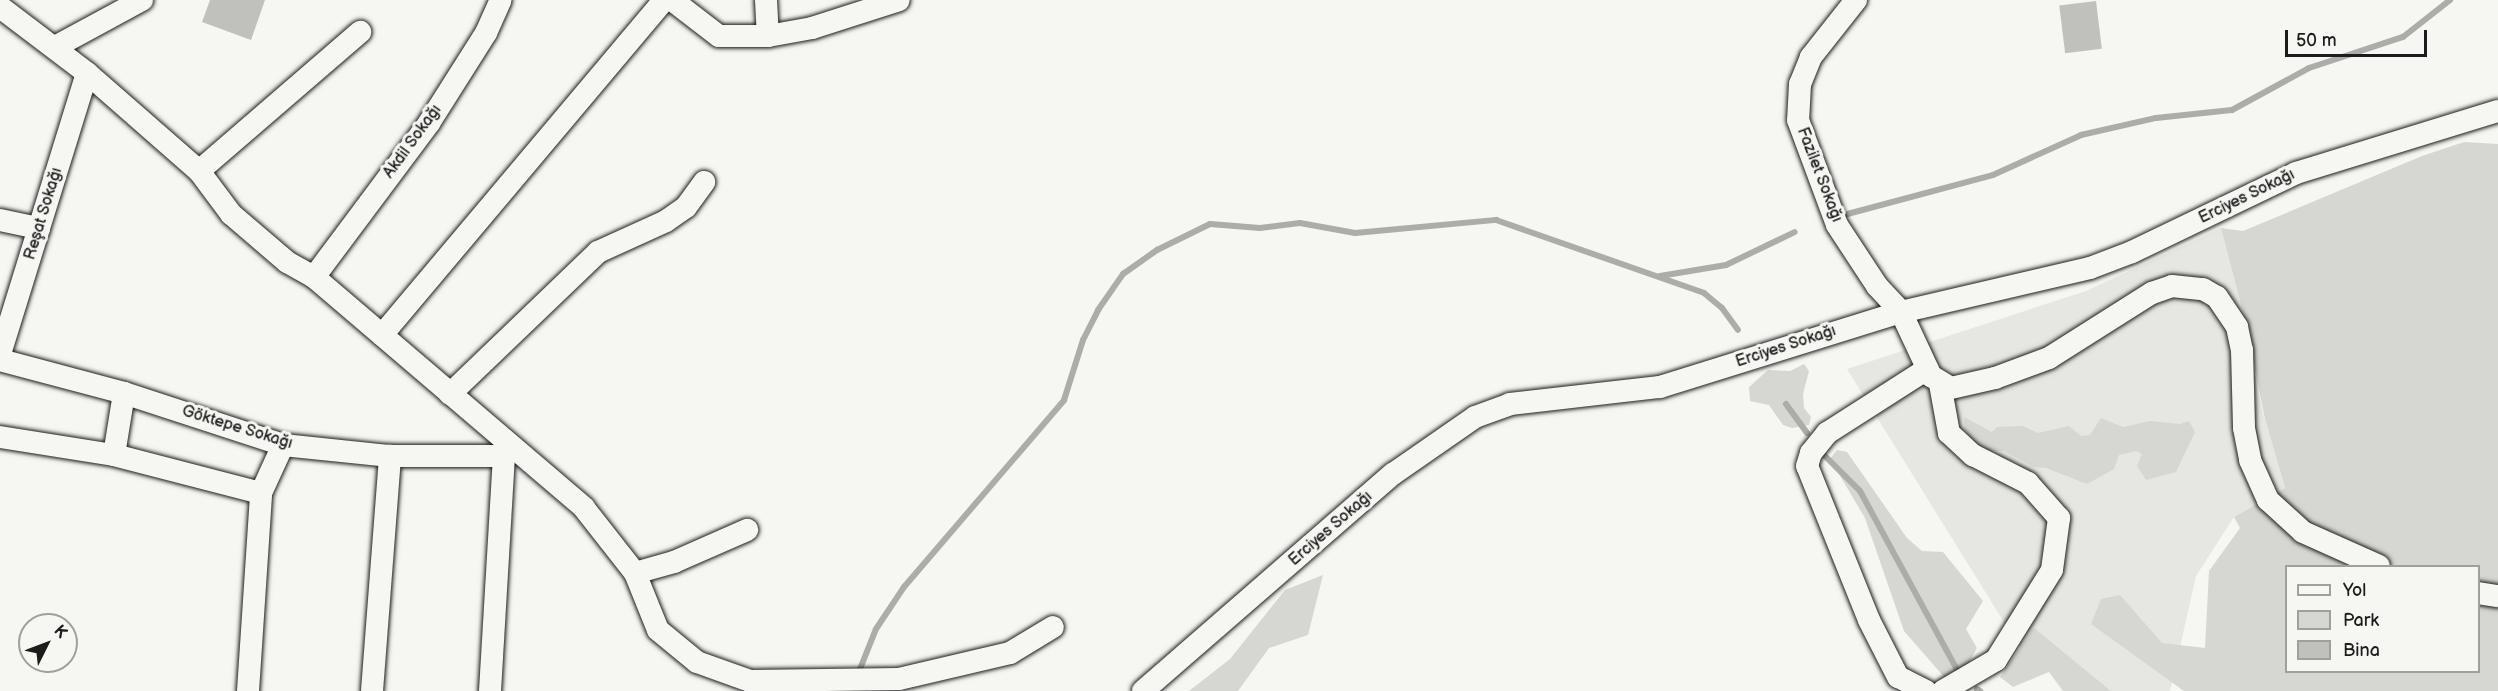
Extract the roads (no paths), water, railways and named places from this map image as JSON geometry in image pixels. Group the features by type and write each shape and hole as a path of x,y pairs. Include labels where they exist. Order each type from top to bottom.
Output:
{"street":[{"path":"55,47 142,0"},
{"name":"Akdil Sokağı","path":"314,277 429,123 486,33 501,0"},
{"path":"382,335 664,0"},
{"path":"672,0 719,36 768,36 812,28 899,0"},
{"path":"766,0 768,36"},
{"name":"Fazilet Sokağı","path":"1856,0 1811,57 1800,84 1798,120 1837,225 1877,285 1901,312 1934,376 1949,433 1973,455 2028,483 2059,518 2052,570 1996,660 1943,691"},
{"path":"0,7 87,73 199,171 231,214 287,262 314,277 382,335 450,394 508,452 584,508 635,573 658,630 697,662 750,681 852,682 899,679 1010,653 1053,627"},
{"path":"199,171 360,32"},
{"name":"Reşat Sokağı","path":"0,354 6,314 39,228 87,73"},
{"name":"Erciyes Sokağı","path":"1143,691 1393,474 1475,417 1521,402 1660,387 1901,312 2090,268 2151,243 2296,173 2498,111"},
{"path":"450,394 598,252 666,221 686,207 704,182"},
{"path":"0,220 39,228"},
{"path":"1926,691 1898,677 1869,620 1807,466 1811,453 1827,433 1934,376 1963,388 2049,358 2152,293 2172,286 2203,289 2217,297 2237,327 2242,350 2244,428 2250,460 2268,500 2303,532 2375,565"},
{"name":"Göktepe Sokağı","path":"0,360 124,393 283,445 390,456 508,452"},
{"path":"114,455 124,393"},
{"path":"0,437 114,455 261,493"},
{"path":"248,691 261,493 283,445"},
{"path":"490,691 508,452"},
{"path":"372,691 390,456"},
{"path":"635,573 674,562 747,530"},
{"path":"2480,593 2498,596"}],"waterway":[{"path":"1840,216 1993,175 2081,135 2156,118 2232,110 2309,68 2403,37 2450,0"},
{"path":"858,674 876,629 904,587 1064,400 1083,340 1098,310 1123,274 1157,250 1210,224 1260,228 1300,223 1355,233 1496,220 1704,293 1722,308 1738,330"},
{"path":"1660,276 1726,265 1795,232"},
{"path":"1786,404 1807,433"},
{"path":"1821,452 1860,491 1959,673"}]}
